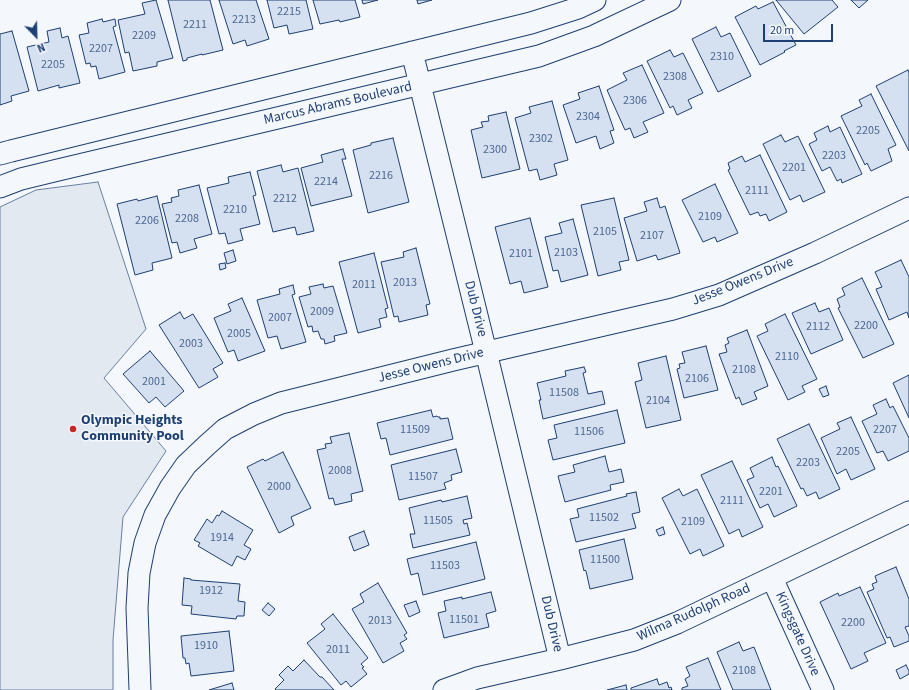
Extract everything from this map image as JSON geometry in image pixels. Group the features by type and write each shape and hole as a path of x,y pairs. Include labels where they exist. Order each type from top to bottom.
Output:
{"street":[{"path":"0,154 531,23 578,8 594,0"},
{"name":"Marcus Abrams Boulevard","path":"0,187 21,179 58,170 539,56 594,36 670,0"},
{"name":"Dub Drive","path":"412,52 560,659"},
{"name":"Jesse Owens Drive","path":"140,690 137,608 139,573 145,543 155,514 170,488 186,465 206,445 226,429 254,414 281,403 486,352 674,309 719,294 816,253 909,208"},
{"name":"Wilma Rudolph Road","path":"444,690 477,678 634,640 676,623 909,512"},
{"name":"Kingsgate Drive","path":"772,578 822,690"}],"shaded area":[{"name":"Olympic Heights Community Pool","path":"98,182 146,329 104,378 166,451 123,517 113,640 113,690 0,690 0,207 36,190"}],"building":[{"path":"156,0 173,58 157,62 157,66 133,71 129,52 125,53 118,20 145,14 142,3"},
{"path":"168,0 210,0 223,50 187,58 187,60 183,61"},
{"path":"219,0 256,0 269,39 247,46 245,40 233,44"},
{"path":"267,0 306,0 313,29 289,34 287,25 274,28"},
{"path":"313,0 355,0 360,17 340,22 339,20 320,24"},
{"path":"362,0 378,0 363,4"},
{"path":"417,0 432,0 418,4"},
{"path":"776,0 832,0 838,7 804,34"},
{"path":"851,0 868,0 859,8"},
{"path":"773,2 796,45 760,65 735,17 756,6 758,9"},
{"path":"102,19 103,22 115,19 116,26 113,27 125,72 99,79 96,66 91,67 90,63 86,64 79,35 89,33 87,23"},
{"path":"716,27 721,37 730,33 751,76 718,92 692,39"},
{"path":"60,28 62,38 68,36 80,83 59,88 59,85 38,91 27,47 49,42 47,31"},
{"path":"12,31 29,91 11,96 12,101 0,105 0,34"},
{"path":"670,50 674,57 683,53 703,93 688,100 692,108 677,115 673,106 670,108 647,61"},
{"path":"642,65 664,113 643,122 648,132 634,138 630,128 625,130 607,90 627,80 623,73"},
{"path":"908,70 909,73 909,151 876,86"},
{"path":"599,86 614,130 610,131 614,143 600,149 596,136 576,143 563,105 580,99 578,93"},
{"path":"871,94 896,145 888,149 892,161 871,171 867,163 865,165 841,116 862,106 859,100"},
{"path":"552,101 568,160 554,164 557,175 540,180 537,169 529,171 515,118 531,113 529,107"},
{"path":"506,112 520,169 482,178 471,130 483,127 481,122 489,121 488,116"},
{"path":"828,126 830,132 840,127 862,174 842,183 841,179 837,181 830,167 822,171 809,144 817,140 814,133"},
{"path":"781,135 785,142 798,136 825,192 803,202 800,195 790,200 763,144"},
{"path":"393,138 409,202 368,213 353,150 371,145 371,143"},
{"path":"343,149 346,159 342,159 352,196 311,206 301,168 323,162 321,155"},
{"path":"760,155 787,212 769,221 766,214 760,216 758,212 750,215 728,170 730,169 728,163 742,156 745,162"},
{"path":"281,165 283,172 298,168 314,231 297,235 295,227 273,232 257,171"},
{"path":"250,172 256,195 253,196 260,224 240,229 243,240 228,244 225,233 219,234 207,188 229,183 228,177"},
{"path":"715,184 738,233 717,242 715,237 703,242 682,200"},
{"path":"199,185 212,234 194,239 197,248 180,253 177,242 172,243 162,204 172,202 171,198 179,196 178,190"},
{"path":"157,196 172,258 152,263 153,270 135,275 117,204"},
{"path":"614,198 629,260 619,262 621,270 598,276 581,205"},
{"path":"657,198 660,208 665,206 680,253 658,260 656,255 637,261 624,218 647,211 644,202"},
{"path":"530,218 548,287 524,293 521,281 510,284 495,227"},
{"path":"573,219 588,275 561,282 558,270 553,271 545,237 562,233 559,223"},
{"path":"416,248 430,304 426,305 428,315 399,322 398,316 394,317 381,262 404,257 403,252"},
{"path":"233,250 236,261 227,264 224,253"},
{"path":"374,253 388,308 385,309 387,317 379,319 381,327 358,333 339,262"},
{"path":"901,260 909,277 909,318 907,312 889,320 876,289 882,287 875,272"},
{"path":"225,263 226,268 220,270 219,264"},
{"path":"862,278 894,344 863,358 838,308 840,307 837,299 845,295 842,288"},
{"path":"323,284 324,288 333,286 347,333 334,336 335,341 325,344 324,339 321,339 318,331 313,332 312,326 308,327 299,297 311,294 309,287"},
{"path":"293,285 295,294 292,295 306,342 281,349 277,336 268,338 257,300 280,294 279,289"},
{"path":"242,298 265,351 238,361 234,350 228,352 214,318 231,311 228,304"},
{"path":"815,303 819,312 829,308 843,340 811,354 792,313"},
{"path":"180,312 184,319 193,314 223,363 213,369 218,377 199,388 159,325"},
{"path":"785,314 817,379 802,386 805,392 788,400 757,336 768,331 765,324"},
{"path":"747,330 768,386 754,392 757,399 742,405 739,397 736,399 719,354 727,352 725,345 729,343 727,338"},
{"path":"706,346 718,390 684,398 677,369 680,368 679,364 685,363 682,352"},
{"path":"150,351 184,391 165,407 156,397 149,403 123,374"},
{"path":"666,356 681,420 646,428 635,382 642,380 638,363"},
{"path":"584,367 586,372 583,373 588,394 602,391 605,404 543,419 537,383 566,376 565,371"},
{"path":"909,375 909,418 893,383"},
{"path":"826,386 829,395 823,397 819,389"},
{"path":"886,399 890,408 893,406 909,438 909,451 888,461 883,451 877,453 862,421 877,414 873,405"},
{"path":"431,410 433,417 437,416 440,417 440,419 448,418 453,439 390,455 386,438 381,439 377,423"},
{"path":"617,410 625,443 553,460 548,440 557,438 554,425"},
{"path":"851,417 875,469 851,480 846,469 837,474 821,438 840,429 837,423"},
{"path":"809,424 840,489 819,499 816,492 807,496 803,488 801,489 777,439"},
{"path":"349,433 363,491 351,494 352,501 335,505 333,498 329,499 317,450 326,448 325,444 332,443 330,437"},
{"path":"456,449 462,472 451,475 452,480 444,483 446,489 399,500 391,465"},
{"path":"283,452 311,508 291,517 294,525 279,533 247,467 263,459 265,461"},
{"path":"605,456 609,472 621,469 624,482 610,485 611,490 565,502 558,476 575,472 573,465"},
{"path":"772,457 776,467 778,466 797,506 774,517 768,504 760,508 747,480 754,477 750,468"},
{"path":"732,461 763,527 742,537 739,529 729,534 701,475"},
{"path":"679,489 683,496 697,489 724,546 703,556 700,549 690,554 662,498"},
{"path":"636,492 640,512 632,514 636,528 576,542 570,519 579,517 577,509 627,496 626,494"},
{"path":"467,496 472,518 463,520 464,524 467,523 470,535 413,548 410,534 415,534 409,508 441,500 442,502"},
{"path":"222,511 253,530 244,545 251,549 245,560 237,556 232,566 198,546 200,543 194,540 207,519 212,523 217,515 219,516"},
{"path":"663,527 665,534 659,536 656,530"},
{"path":"364,531 369,545 354,551 349,537"},
{"path":"624,539 633,579 590,589 579,550"},
{"path":"476,542 485,579 423,595 418,573 411,575 407,559"},
{"path":"896,567 909,599 909,626 905,627 909,636 909,641 894,647 890,637 887,638 867,592 874,589 872,584 877,582 875,576"},
{"path":"184,578 191,580 240,584 238,601 245,602 244,616 237,616 236,619 191,614 192,606 182,605"},
{"path":"378,583 407,633 404,635 407,639 400,643 404,651 383,663 352,609 364,602 360,594"},
{"path":"860,587 886,643 864,653 868,661 851,669 820,602 838,593 839,596"},
{"path":"491,592 496,611 486,614 489,627 444,638 438,613 446,611 444,601 462,597 462,599"},
{"path":"416,601 420,612 409,617 404,605"},
{"path":"268,603 275,609 269,616 262,610"},
{"path":"333,614 368,658 361,664 364,667 362,668 367,674 351,687 346,681 341,685 307,643 325,629 321,624"},
{"path":"229,631 234,671 191,676 189,663 186,664 185,658 183,658 181,636"},
{"path":"739,642 743,651 754,647 771,690 733,690 717,652"},
{"path":"708,658 721,690 682,690 682,688 688,686 685,679 690,676 686,667"},
{"path":"304,660 334,690 276,690 275,689 284,680 279,675 288,666 293,671"},
{"path":"906,665 909,674 900,679 896,670"},
{"path":"657,679 659,685 667,682 669,688 671,687 672,690 631,690 631,688"},
{"path":"232,683 234,690 209,690"},
{"path":"626,685 627,690 607,690"}],"place":[{"name":"Olympic Heights Community Pool","path":"73,429"}]}
